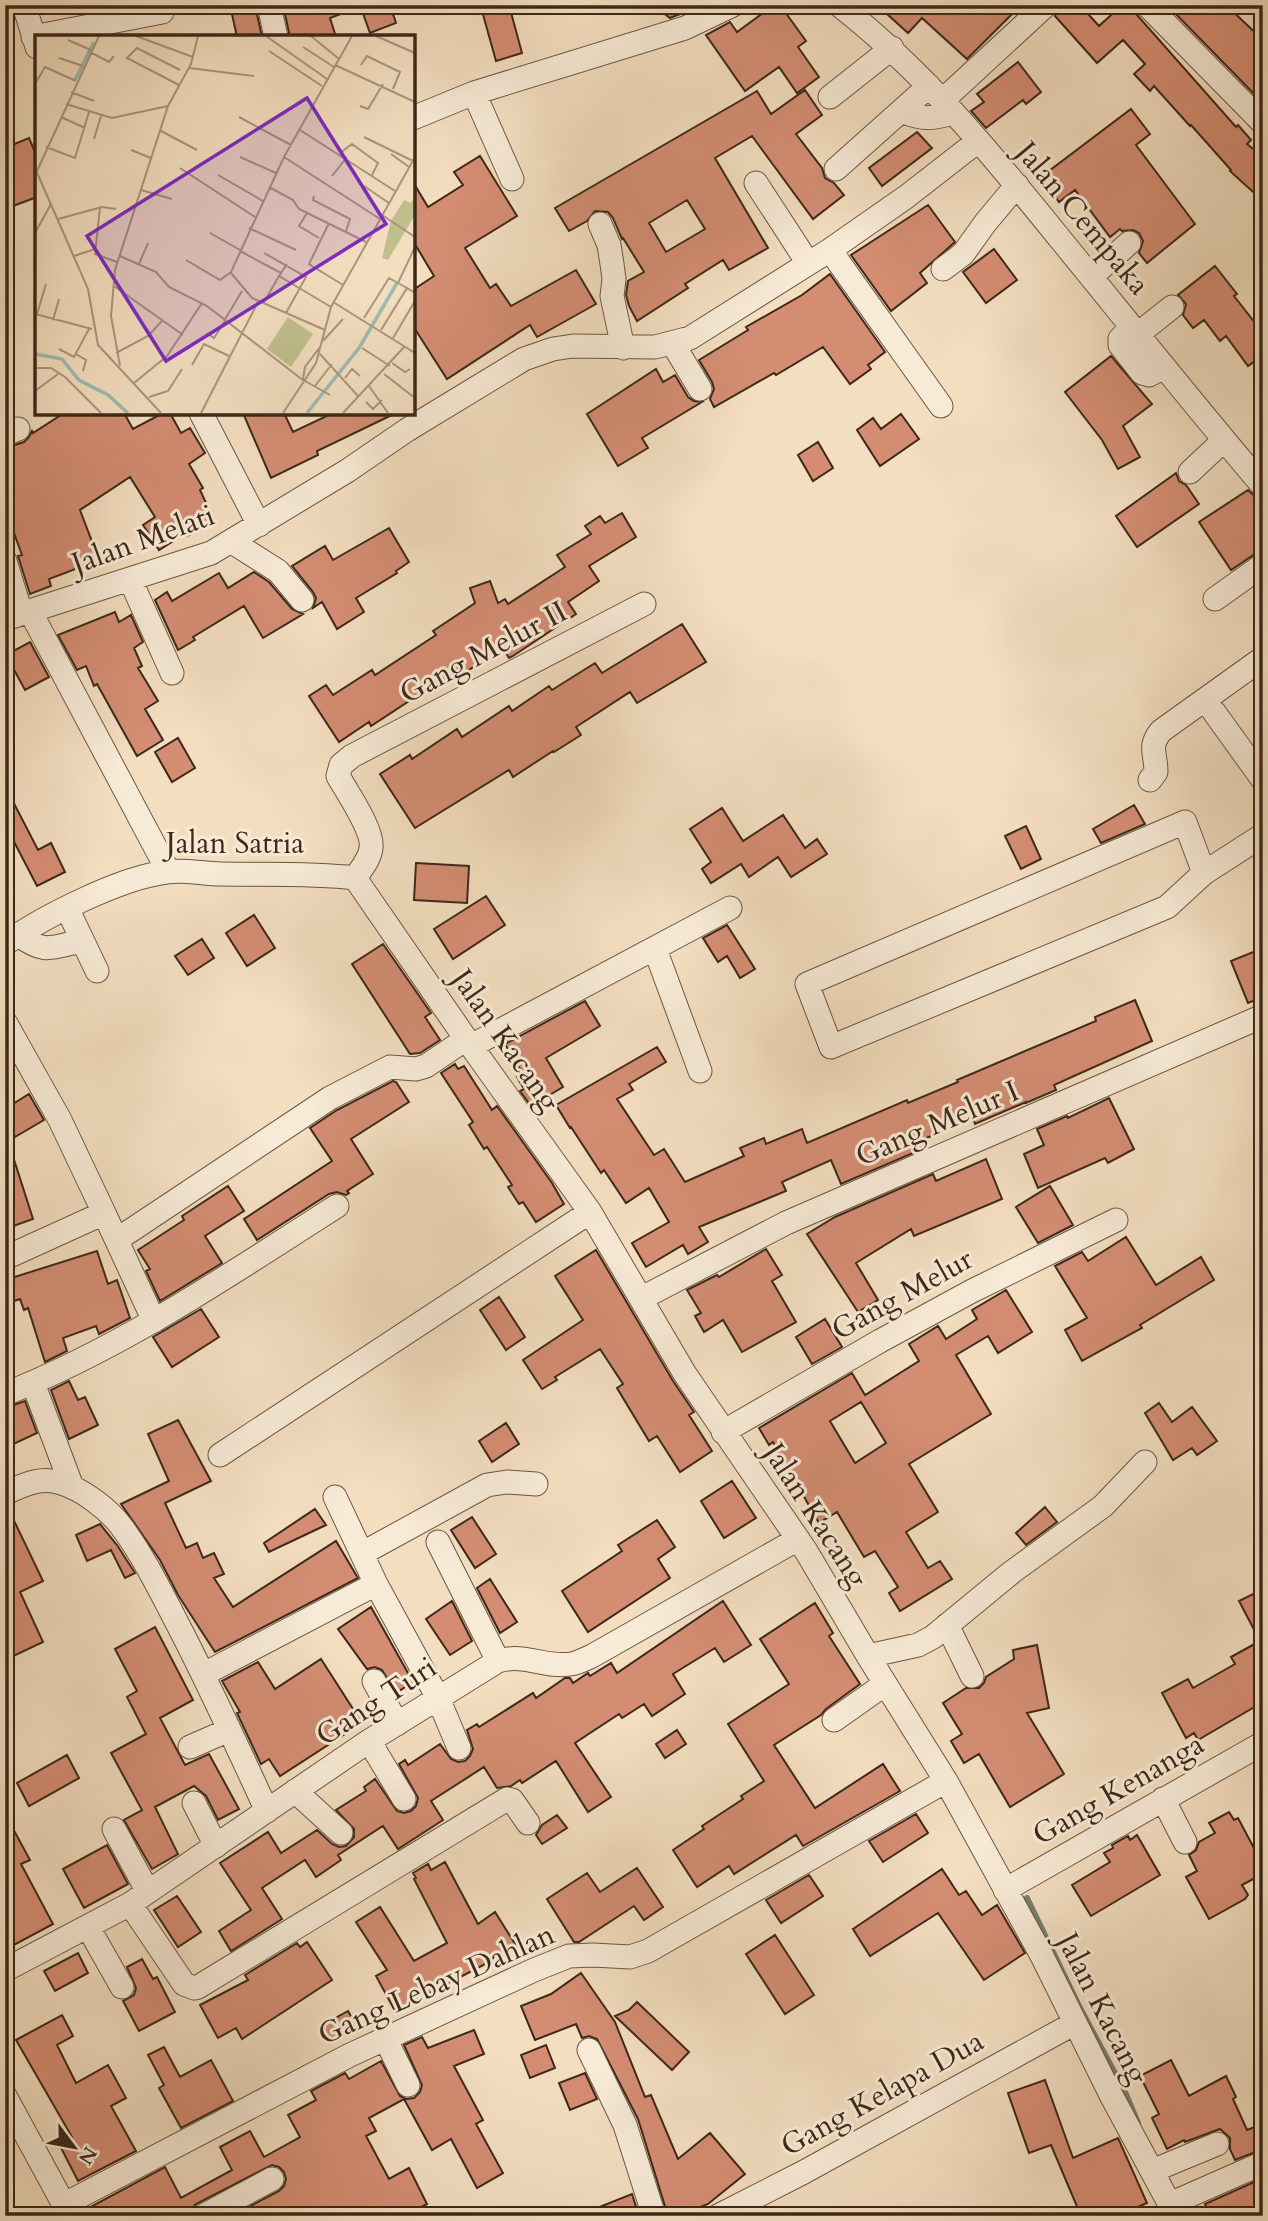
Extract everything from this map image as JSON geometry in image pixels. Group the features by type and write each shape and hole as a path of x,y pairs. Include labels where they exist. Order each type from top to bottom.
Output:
{"street":[{"path":"24,5 35,42"},
{"path":"269,5 276,35"},
{"path":"415,117 474,93 685,28 733,5"},
{"name":"Jalan Cempaka","path":"839,5 892,48 1017,185 1108,262 1150,322 1164,367 1263,486"},
{"path":"901,111 931,119 942,100 1046,5"},
{"path":"1147,5 1263,123"},
{"path":"65,35 162,12"},
{"path":"830,97 892,48"},
{"path":"474,93 512,179"},
{"path":"836,169 901,111 942,100"},
{"path":"259,525 524,359 553,349 573,346 622,348 673,344 690,338 830,250 906,197 978,141"},
{"path":"756,183 808,263"},
{"path":"943,269 963,254 1017,185"},
{"path":"600,224 609,246 612,296 622,348"},
{"path":"830,250 941,406"},
{"path":"673,344 700,389"},
{"name":"Jalan Melati","path":"19,614 188,561 259,525 202,415"},
{"path":"1190,472 1224,440"},
{"path":"232,541 278,570 302,600"},
{"path":"5,561 19,614 168,871"},
{"path":"1215,599 1263,565"},
{"path":"130,579 172,673"},
{"name":"Gang Melur II","path":"355,878 372,847 370,835 338,776 341,765 352,756 644,604"},
{"path":"1150,780 1156,772 1152,750 1154,740 1161,731 1263,658"},
{"path":"1213,712 1263,780"},
{"path":"1204,873 1185,822 807,984 831,1047 1167,907 1204,873 1263,835"},
{"name":"Jalan Satria","path":"10,938 67,908 135,879 168,871 319,874 355,878"},
{"name":"Jalan Kacang","path":"355,878 590,1212 685,1374 798,1539 946,1781 1042,1956 1074,2023 1160,2168 1178,2204"},
{"path":"67,908 97,971"},
{"path":"118,1239 330,1098 390,1067 416,1069 426,1066 730,908"},
{"path":"10,938 42,948 82,941"},
{"path":"655,949 700,1071"},
{"name":"Gang Melur I","path":"642,1298 786,1223 1263,1016"},
{"path":"5,1022 60,1120 118,1239 154,1321"},
{"path":"5,1394 80,1361 154,1321 337,1206"},
{"path":"220,1455 590,1212"},
{"path":"5,1258 104,1213"},
{"name":"Gang Melur","path":"723,1432 892,1334 1116,1220"},
{"path":"33,1383 72,1487"},
{"path":"868,1656 918,1645 947,1625 1012,1572 1103,1507 1145,1462"},
{"path":"5,1493 41,1480 60,1482 101,1507 120,1525 158,1587 204,1674 267,1811"},
{"path":"363,1553 487,1485 507,1482 536,1484"},
{"path":"335,1497 376,1584 438,1698 459,1748"},
{"name":"Gang Turi","path":"5,1970 139,1898 369,1741 498,1661 511,1657 557,1665 572,1664 592,1656 798,1539"},
{"path":"438,1542 498,1661"},
{"path":"204,1674 376,1584"},
{"path":"947,1625 972,1676"},
{"path":"374,1681 397,1724"},
{"path":"834,1720 885,1684"},
{"path":"190,1747 229,1730"},
{"path":"369,1741 404,1799"},
{"name":"Gang Kenanga","path":"1005,1890 1263,1743"},
{"name":"Gang Lebay Dahlan","path":"67,2210 386,2038 569,1956 630,1957 648,1951 946,1781"},
{"path":"295,1791 341,1833"},
{"path":"114,1829 139,1898 184,1983 194,1988 507,1800 518,1805 528,1823"},
{"path":"1163,1800 1185,1842"},
{"path":"194,1803 216,1846"},
{"path":"88,1927 122,1987"},
{"name":"Gang Kelapa Dua","path":"724,2215 1074,2023"},
{"path":"386,2038 408,2085"},
{"path":"589,2050 625,2125 654,2216"},
{"path":"5,2096 67,2210"},
{"path":"1160,2168 1217,2144"},
{"path":"1178,2204 1263,2163"},
{"path":"203,2216 272,2179"}],"building":[{"path":"230,5 255,5 262,35 237,35"},
{"path":"283,5 359,5 330,18 335,35 290,35"},
{"path":"360,5 390,5 396,23 370,33"},
{"path":"509,5 522,53 496,61 482,11"},
{"path":"653,5 683,5 690,10 670,18"},
{"path":"774,5 780,5 806,41 798,47 819,77 797,93 779,67 745,91 706,35 730,22 737,32"},
{"path":"877,5 1021,5 967,59 922,18 908,33"},
{"path":"1060,5 1080,5 1099,26 1122,5 1133,5 1137,15 1236,127 1238,125 1251,140 1247,144 1263,157 1263,201 1230,171 1154,86 1150,91 1134,74 1145,64 1123,40 1097,63 1055,16"},
{"path":"1167,5 1226,5 1263,40 1263,103"},
{"path":"1018,62 1041,92 1026,104 1023,100 986,128 971,111 984,102 977,94"},
{"path":"805,90 822,115 796,134 822,168 825,178 834,183 844,195 813,219 752,136 715,158 768,248 729,270 723,260 685,284 688,288 637,321 626,295 628,281 644,272 622,239 613,218 608,212 595,211 587,221 569,231 555,208 757,91 771,114","holes":["687,200 705,229 666,252 649,223"]},
{"path":"1131,109 1150,134 1136,145 1195,224 1147,263 1139,253 1143,241 1139,233 1120,229 1110,237 1075,190 1059,202 1041,177"},
{"path":"917,132 932,148 882,186 869,168"},
{"path":"29,138 35,152 35,198 5,209 5,148"},
{"path":"480,156 517,216 465,248 490,288 496,284 511,306 576,270 596,304 537,337 530,325 447,379 415,329 415,289 434,276 415,244 415,185 428,207 463,185 454,172"},
{"path":"928,205 955,242 920,273 927,283 891,311 851,255"},
{"path":"994,249 1017,280 986,303 963,272"},
{"path":"1215,266 1263,333 1263,355 1248,366 1226,336 1220,341 1204,320 1193,328 1183,315 1186,304 1178,295"},
{"path":"830,274 885,352 868,365 871,369 850,384 823,347 714,407 710,399 714,389 712,382 699,360 748,330 746,327 802,295"},
{"path":"1111,356 1152,404 1123,426 1140,457 1118,469 1102,440 1065,392"},
{"path":"656,369 663,382 675,375 688,397 702,402 642,438 648,448 618,466 587,414"},
{"path":"901,414 919,439 880,466 857,430 873,418 881,429"},
{"path":"61,415 125,415 133,429 159,415 171,415 181,433 190,428 205,453 189,464 203,488 200,490 215,522 187,536 186,533 159,550 143,525 155,517 130,477 80,510 99,560 49,579 51,586 30,594 18,556 22,555 10,522 5,524 5,448 24,442 32,431 33,433"},
{"path":"244,415 285,415 293,432 329,415 392,415 317,451 318,455 271,478"},
{"path":"818,442 833,468 813,481 798,455"},
{"path":"1176,473 1179,481 1186,485 1199,504 1137,547 1116,516"},
{"path":"1248,490 1263,500 1263,551 1231,570 1199,522"},
{"path":"622,513 636,537 589,566 599,581 568,602 576,614 509,658 503,648 461,675 458,669 371,726 369,722 339,742 309,696 326,685 333,695 372,670 375,675 436,635 433,631 475,603 470,588 490,581 498,603 505,599 508,604 565,567 557,555 591,534 585,526 600,516 605,523"},
{"path":"389,528 409,562 396,571 397,573 356,598 364,612 337,629 322,602 313,608 316,598 313,592 292,566 325,546 333,560"},
{"path":"254,572 269,582 292,609 303,614 263,638 244,606 193,637 195,640 178,650 155,600 167,592 172,601 219,573 228,588"},
{"path":"115,612 119,622 131,615 143,642 134,648 142,666 138,668 158,701 145,709 163,740 137,756 97,684 94,686 86,666 77,670 58,635"},
{"path":"682,624 706,662 637,703 630,692 576,727 581,735 513,777 509,770 415,828 380,774 410,755 412,759 457,729 462,737 509,706 512,711 549,686 552,690 595,663 602,673"},
{"path":"30,642 49,677 25,690 6,655"},
{"path":"178,738 195,768 172,782 155,752"},
{"path":"5,786 38,850 51,843 65,872 37,886 10,834 5,836"},
{"path":"1134,805 1145,824 1101,843 1093,829"},
{"path":"722,808 743,841 783,815 805,848 817,839 827,854 791,877 778,857 749,877 741,864 711,883 702,869 711,862 690,829"},
{"path":"1026,826 1041,859 1021,869 1005,836"},
{"path":"416,863 469,866 467,903 414,900"},
{"path":"486,896 505,925 453,959 434,929"},
{"path":"254,915 275,948 247,966 226,933"},
{"path":"727,925 755,969 740,978 727,956 718,962 703,938"},
{"path":"202,939 214,958 188,975 175,956"},
{"path":"383,944 431,1013 425,1017 440,1040 420,1053 410,1054 352,964"},
{"path":"1263,948 1263,997 1248,1003 1231,961"},
{"path":"1135,1000 1152,1041 1054,1085 1056,1090 1026,1103 975,1124 973,1118 924,1139 927,1147 841,1184 831,1160 782,1182 786,1191 699,1227 708,1242 688,1254 683,1245 646,1267 632,1243 669,1222 649,1188 626,1203 604,1170 601,1173 556,1105 657,1047 666,1062 629,1084 633,1090 617,1099 654,1155 664,1149 685,1182 744,1156 740,1148 764,1138 766,1144 802,1129 807,1143 907,1100 908,1103 958,1082 957,1080 1096,1021 1095,1017"},
{"path":"585,1001 600,1026 546,1058 563,1087 531,1106 520,1091 524,1089 517,1077 523,1074 505,1044"},
{"path":"455,1064 458,1069 464,1066 492,1110 497,1106 564,1204 536,1222 523,1202 519,1204 508,1187 512,1185 487,1147 484,1149 469,1125 473,1122 441,1073"},
{"path":"393,1081 409,1102 351,1139 373,1174 347,1191 349,1193 346,1195 337,1192 329,1194 257,1240 244,1219 332,1161 310,1128 337,1110"},
{"path":"29,1094 44,1120 15,1137 5,1120 5,1109"},
{"path":"1109,1098 1134,1149 1108,1163 1105,1158 1038,1188 1024,1154 1044,1145 1037,1129 1067,1116 1068,1118"},
{"path":"5,1144 9,1144 33,1219 5,1229"},
{"path":"986,1159 1002,1199 914,1236 911,1229 856,1263 878,1300 858,1312 807,1234 835,1217 933,1174 936,1181"},
{"path":"228,1186 244,1211 205,1236 222,1263 160,1301 146,1271 150,1269 138,1250 184,1220 182,1216"},
{"path":"1050,1186 1073,1225 1038,1243 1016,1207"},
{"path":"1126,1237 1156,1285 1201,1257 1214,1280 1140,1325 1142,1328 1082,1361 1065,1330 1087,1318 1055,1266 1082,1252 1088,1261"},
{"path":"766,1249 782,1275 772,1281 796,1322 742,1352 723,1320 704,1332 695,1316 701,1313 687,1290 717,1275 719,1277"},
{"path":"596,1250 694,1412 689,1415 712,1451 680,1472 657,1436 649,1441 617,1388 623,1384 600,1349 555,1377 557,1380 542,1389 523,1360 583,1320 555,1276"},
{"path":"97,1251 108,1284 117,1280 130,1318 99,1334 96,1326 63,1338 67,1351 45,1362 28,1308 24,1310 20,1299 5,1304 5,1280"},
{"path":"1006,1290 1032,1332 998,1353 988,1336 956,1355 991,1414 909,1464 938,1512 906,1532 928,1568 940,1561 952,1579 900,1611 889,1593 898,1587 875,1551 864,1557 837,1512 819,1523 773,1442 769,1445 759,1428 852,1373 865,1395 919,1361 909,1344 938,1326 946,1339 977,1319 972,1310","holes":["861,1402 886,1443 855,1463 830,1421"]},
{"path":"499,1297 525,1337 506,1350 480,1310"},
{"path":"201,1309 219,1337 172,1367 153,1337"},
{"path":"825,1319 842,1347 812,1364 796,1337"},
{"path":"69,1381 78,1400 85,1397 98,1425 69,1439 51,1390"},
{"path":"25,1401 37,1433 5,1448 5,1408"},
{"path":"1159,1403 1172,1422 1192,1407 1217,1441 1197,1455 1192,1448 1173,1460 1145,1413"},
{"path":"178,1420 211,1481 165,1503 186,1548 197,1543 203,1558 214,1553 224,1574 214,1578 233,1607 336,1541 358,1578 215,1652 178,1595 160,1560 121,1504 169,1481 148,1434"},
{"path":"506,1423 519,1444 492,1462 479,1441"},
{"path":"732,1481 756,1518 724,1538 701,1501"},
{"path":"7,1506 43,1581 20,1592 43,1642 5,1660 5,1507"},
{"path":"1045,1507 1057,1522 1026,1545 1016,1533"},
{"path":"315,1509 326,1525 269,1552 264,1543"},
{"path":"472,1517 496,1554 475,1568 451,1530"},
{"path":"657,1520 675,1547 658,1559 670,1578 588,1632 562,1591 622,1551 618,1545"},
{"path":"100,1524 135,1573 125,1578 111,1550 87,1561 76,1535"},
{"path":"490,1579 517,1622 500,1633 477,1588"},
{"path":"1263,1589 1263,1702 1198,1740 1194,1733 1186,1738 1162,1693 1188,1679 1193,1688 1235,1664 1231,1657 1260,1641 1239,1601"},
{"path":"452,1601 472,1641 450,1655 426,1619"},
{"path":"723,1601 751,1645 724,1662 715,1648 673,1674 685,1694 652,1716 644,1704 622,1718 619,1714 575,1743 611,1797 588,1812 556,1761 522,1783 520,1780 511,1786 497,1788 484,1767 431,1801 443,1820 398,1849 383,1826 338,1855 341,1860 316,1877 305,1860 262,1888 282,1919 231,1951 219,1931 251,1910 220,1863 268,1832 281,1853 317,1830 332,1844 346,1846 354,1837 354,1829 336,1810 366,1791 364,1787 375,1779 397,1811 411,1811 418,1798 399,1764 405,1760 408,1765 440,1744 451,1759 465,1761 473,1749 467,1730 477,1724 479,1727 533,1693 536,1698 565,1678 570,1678 573,1683 611,1663 617,1673"},
{"path":"815,1603 833,1633 829,1636 860,1684 821,1715 774,1745 815,1808 883,1764 900,1791 803,1846 796,1835 734,1874 729,1866 697,1887 673,1850 764,1781 728,1724 789,1684 760,1639"},
{"path":"371,1607 413,1682 396,1693 382,1670 375,1667 367,1669 338,1629"},
{"path":"155,1627 193,1700 160,1718 185,1765 209,1754 239,1809 218,1820 206,1796 194,1786 155,1807 178,1854 152,1869 124,1820 142,1810 111,1753 146,1734 127,1697 137,1691 115,1649"},
{"path":"1037,1645 1049,1708 1027,1713 1064,1774 1010,1807 979,1754 964,1763 951,1741 962,1734 943,1703 966,1688 979,1688 986,1677 1014,1659 1013,1650"},
{"path":"321,1659 362,1723 280,1776 269,1759 261,1764 237,1713 240,1712 222,1681 258,1662 275,1689"},
{"path":"677,1730 686,1744 665,1758 656,1744"},
{"path":"67,1755 79,1778 29,1806 17,1783"},
{"path":"1229,1812 1234,1820 1238,1818 1263,1865 1263,1874 1242,1885 1248,1895 1245,1899 1209,1919 1186,1877 1197,1871 1189,1855 1196,1850 1199,1842 1215,1833 1209,1823"},
{"path":"5,1814 30,1860 21,1864 53,1924 14,1945 5,1928"},
{"path":"916,1814 928,1833 883,1862 869,1841"},
{"path":"557,1815 567,1828 542,1844 536,1835 542,1825"},
{"path":"1137,1835 1160,1875 1091,1916 1072,1885 1110,1862 1104,1853 1113,1848 1112,1845 1128,1836 1130,1840"},
{"path":"107,1845 128,1884 84,1908 63,1869"},
{"path":"445,1862 478,1924 495,1912 517,1947 490,1964 489,1962 395,2011 376,1976 387,1970 356,1922 380,1907 414,1961 447,1943 413,1873 428,1864 431,1870"},
{"path":"637,1868 663,1907 644,1920 634,1906 579,1942 574,1942 547,1899 587,1873 600,1892"},
{"path":"942,1869 959,1895 966,1891 982,1915 997,1905 1025,1953 984,1980 938,1913 870,1956 853,1929"},
{"path":"809,1875 823,1896 781,1923 766,1900"},
{"path":"177,1896 201,1932 178,1947 154,1910"},
{"path":"775,1935 814,1995 785,2014 746,1954"},
{"path":"307,1942 332,1980 242,2039 236,2028 218,2038 200,2005 248,1980 245,1975 297,1943 300,1947"},
{"path":"78,1953 88,1973 55,1991 44,1971"},
{"path":"142,1959 153,1979 157,1977 175,2012 139,2031 123,2001 134,1995 136,1988 127,1967"},
{"path":"581,1973 615,2022 645,2097 651,2095 678,2159 710,2133 745,2174 708,2204 678,2216 668,2216 638,2119 597,2039 589,2036 582,2038 576,2024 535,2040 521,2006 551,1994"},
{"path":"637,2002 689,2052 672,2070 615,2016 629,2010"},
{"path":"348,2011 357,2027 330,2042 321,2026"},
{"path":"62,2015 73,2036 57,2045 76,2083 108,2065 126,2098 111,2106 136,2151 78,2181 59,2144 72,2137 16,2040"},
{"path":"474,2030 484,2054 454,2066 483,2120 476,2124 503,2173 477,2188 451,2139 432,2150 404,2099 369,2118 376,2131 366,2136 389,2179 409,2168 427,2204 405,2216 248,2216 245,2209 284,2186 284,2172 272,2165 196,2204 189,2216 84,2216 83,2211 165,2167 181,2198 232,2170 220,2147 250,2131 264,2157 300,2137 288,2115 316,2100 311,2091 345,2073 349,2079 381,2061 400,2096 406,2099 414,2098 422,2085 404,2045 422,2037 428,2048"},
{"path":"546,2045 555,2068 530,2078 521,2055"},
{"path":"164,2047 180,2077 211,2060 233,2101 181,2128 159,2088 164,2085 148,2055"},
{"path":"1171,2060 1189,2096 1226,2076 1247,2130 1263,2124 1263,2149 1235,2160 1230,2149 1230,2138 1220,2129 1185,2142 1184,2140 1167,2149 1152,2118 1159,2114 1140,2076"},
{"path":"585,2073 597,2099 570,2110 559,2083"},
{"path":"1045,2080 1073,2158 1118,2138 1147,2203 1117,2216 1081,2216 1051,2145 1029,2153 1008,2093"},
{"path":"1263,2178 1263,2216 1210,2216 1205,2204"},
{"path":"632,2194 639,2216 579,2215"}],"waterway":[{"path":"1027,1898 1138,2123"}]}
